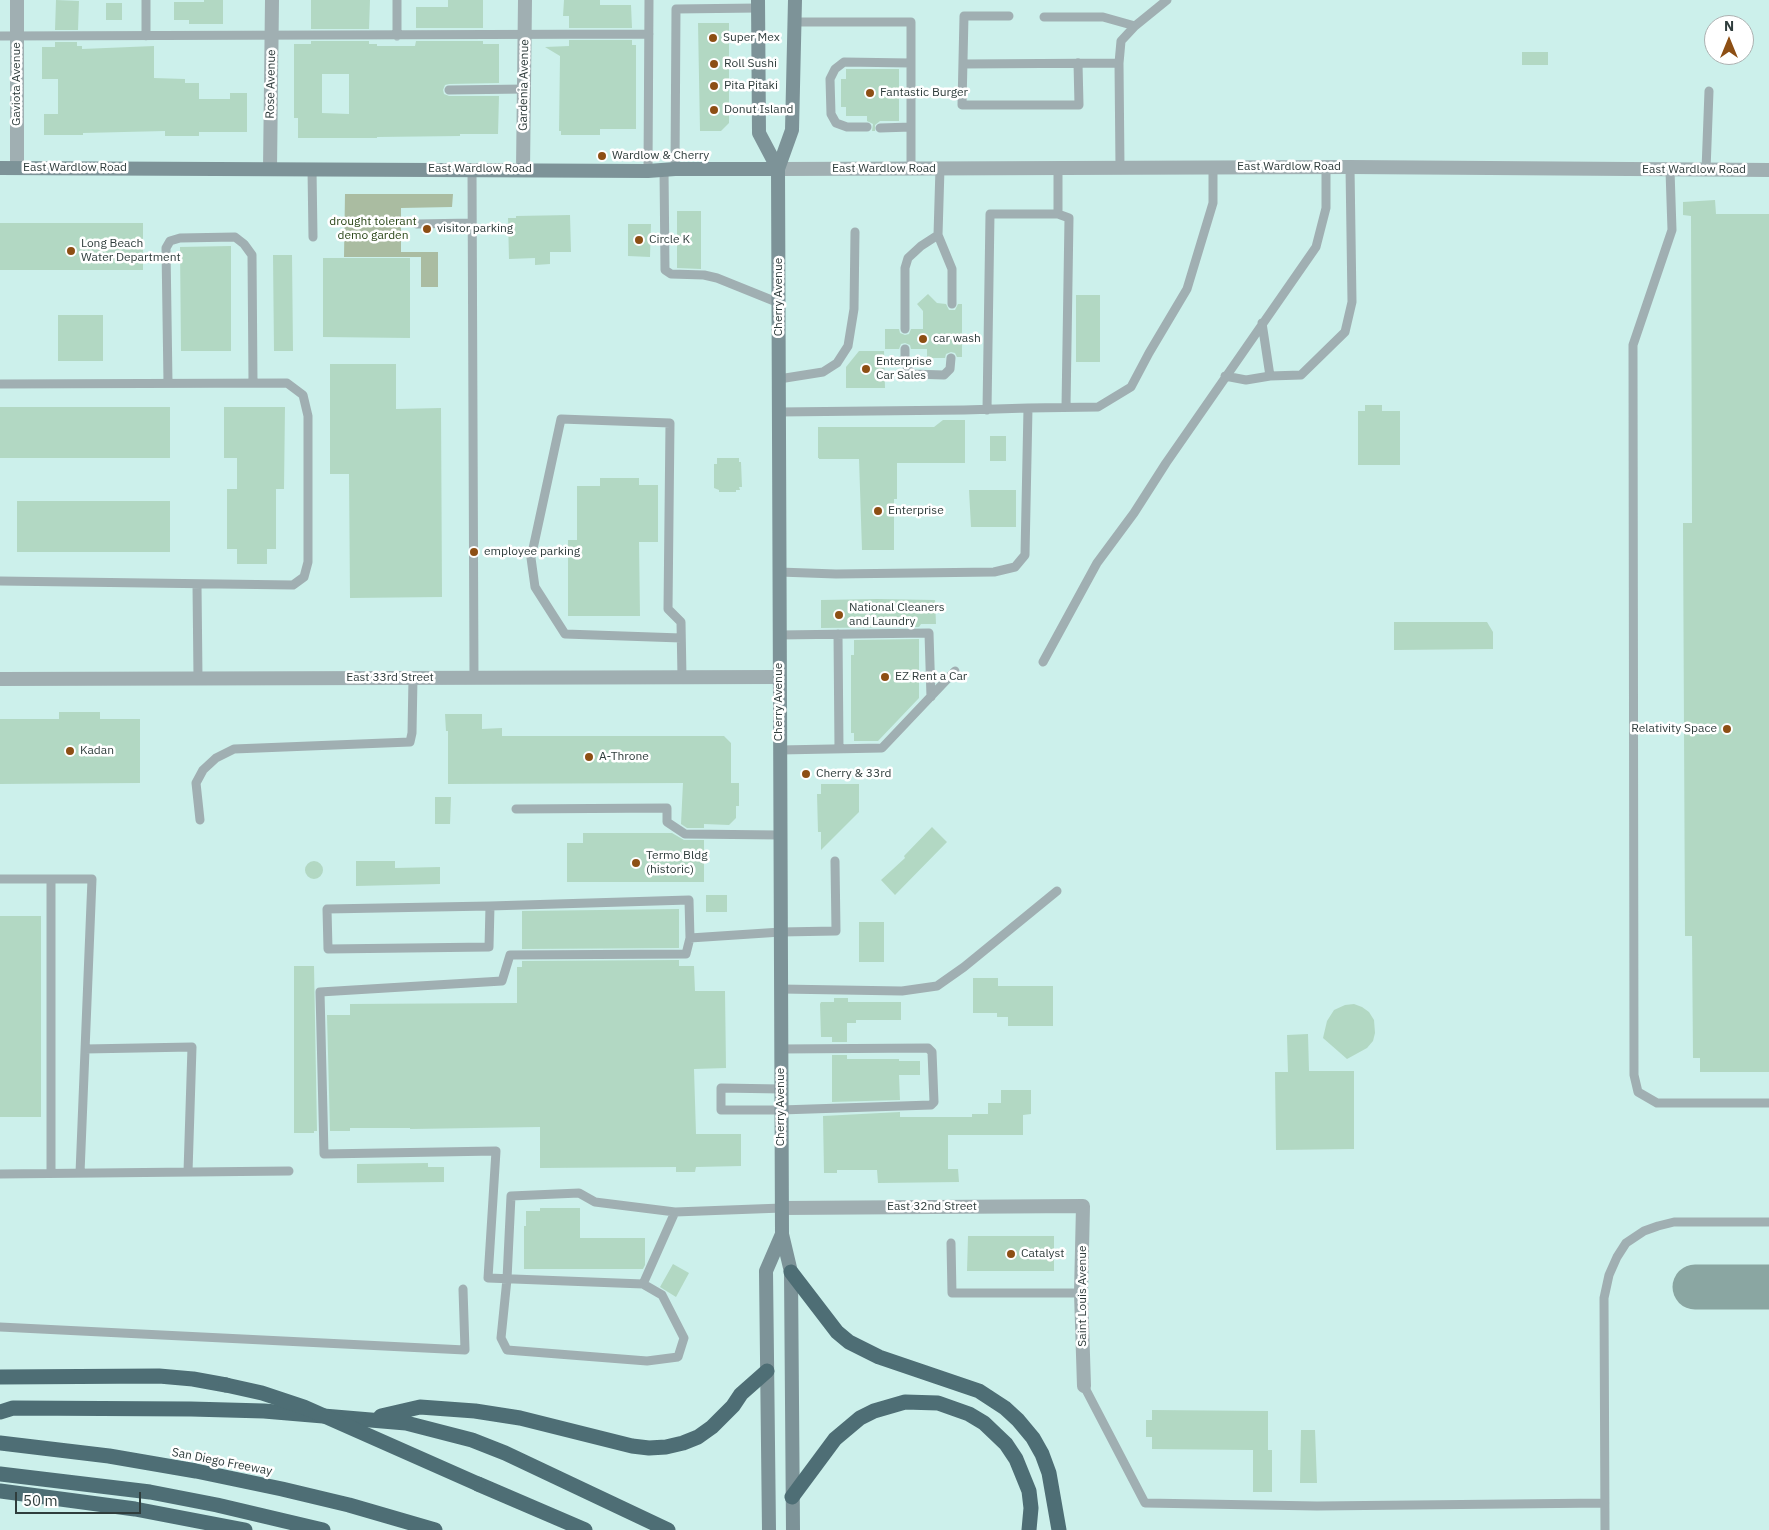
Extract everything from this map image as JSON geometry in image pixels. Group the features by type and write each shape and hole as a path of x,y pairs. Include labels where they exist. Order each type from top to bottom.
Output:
{"highway":[{"path":"791,1272 837,1332 849,1342 879,1357 979,1391 1011,1414 1033,1438 1042,1454 1049,1473 1059,1530"},
{"path":"370,1419 420,1407 475,1411 520,1418 632,1446 666,1447 698,1437 712,1427 733,1406 741,1394 768,1372"},
{"path":"0,1377 159,1376 193,1379 262,1393 304,1407 585,1530"},
{"path":"792,1497 835,1439 860,1418 874,1411 905,1402 938,1403 969,1414 984,1423 1006,1444 1016,1459 1029,1490 1031,1508 1029,1530"},
{"path":"0,1412 13,1408 264,1411 406,1423 472,1440 505,1453 668,1530"},
{"name":"San Diego Freeway","path":"4,1445 109,1456 206,1473 349,1505 435,1530"},
{"path":"0,1474 150,1492 217,1505 323,1530"},
{"path":"0,1491 126,1508 245,1530"}],"main road":[{"name":"Cherry Avenue","path":"793,1530 791,1272 782,1234 778,170 792,130 795,0"},
{"name":"Cherry Avenue","path":"758,4 759,133 778,170"},
{"name":"East Wardlow Road","path":"0,168 778,170"},
{"name":"Cherry Avenue","path":"769,1528 766,1271 782,1234"}],"street":[{"name":"Gaviota Avenue","path":"17,0 17,168"},
{"name":"Rose Avenue","path":"270,169 272,0"},
{"name":"Gardenia Avenue","path":"523,169 525,0"},
{"name":"East Wardlow Road","path":"778,170 1326,167 1769,170"},
{"name":"East 33rd Street","path":"0,679 779,677"},
{"name":"East 32nd Street","path":"782,1208 1083,1206"},
{"name":"Saint Louis Avenue","path":"1083,1206 1081,1293 1084,1386"}],"lane":[{"path":"146,0 146,36"},
{"path":"397,0 397,36"},
{"path":"648,171 649,0"},
{"path":"1120,168 1119,63 1122,41 1134,26 1167,0"},
{"path":"758,4 676,9 666,270 671,274 704,275 717,278 779,302"},
{"path":"1009,16 964,16 962,105 1079,106 1078,63"},
{"path":"1044,16 1103,17 1134,26"},
{"path":"794,22 910,22 911,169"},
{"path":"0,36 649,34"},
{"path":"867,127 847,127 836,123 831,114 830,80 835,69 844,62 910,63"},
{"path":"963,64 1119,63"},
{"path":"449,90 524,89"},
{"path":"1706,170 1709,91"},
{"path":"880,128 911,127"},
{"path":"1043,662 1098,563 1134,513 1225,376 1316,247 1326,208 1326,167"},
{"path":"1225,376 1246,380 1270,376 1301,375 1345,332 1352,302 1350,167"},
{"path":"940,168 938,235 952,269 952,304"},
{"path":"779,412 1098,407 1131,387 1187,289 1213,203 1213,168"},
{"path":"312,169 313,237"},
{"path":"472,169 474,678"},
{"path":"1058,169 1058,214"},
{"path":"1670,170 1672,230 1633,345 1634,1075 1638,1092 1657,1103 1769,1103"},
{"path":"987,410 990,214 1058,214 1068,218 1066,407"},
{"path":"417,224 472,223"},
{"path":"779,379 824,372 837,363 848,346 854,309 855,232"},
{"path":"905,329 905,268 908,258 938,235"},
{"path":"168,383 166,248 170,241 180,238 235,237 244,244 252,255 253,382"},
{"path":"1262,323 1270,376"},
{"path":"905,349 905,363 910,374 944,375 950,369 951,358"},
{"path":"0,384 287,383 303,395 308,416 308,562 304,576 292,585 0,582"},
{"path":"779,572 836,574 994,572 1015,567 1025,555 1028,408"},
{"path":"681,638 565,634 534,587 531,558 561,419 670,423 668,609 681,622 682,677"},
{"path":"197,585 198,678"},
{"path":"779,635 929,633 931,696"},
{"path":"838,634 839,748"},
{"path":"780,750 882,748 955,671"},
{"path":"200,820 196,783 203,770 216,758 234,749 410,742 412,733 413,678"},
{"path":"516,810 667,808 667,822 685,834 780,835"},
{"path":"690,938 780,932 836,931 835,862"},
{"path":"0,879 92,879 80,1174"},
{"path":"51,879 51,1173"},
{"path":"781,989 902,991 937,986 964,967 1057,891"},
{"path":"490,906 489,947 328,949 327,909 689,900 690,938 686,954 510,955 502,981 320,992 324,1154 496,1151 488,1278 507,1279 643,1284 662,1294 684,1338 678,1357 647,1361 506,1350 501,1338 507,1279 511,1196 579,1193 595,1202 675,1212 782,1208"},
{"path":"85,1049 192,1047 188,1172"},
{"path":"781,1049 928,1048 932,1052 934,1102 931,1105 721,1110 722,1088 781,1089"},
{"path":"0,1174 289,1171"},
{"path":"643,1284 675,1212"},
{"path":"1605,1530 1604,1298 1608,1275 1617,1256 1626,1242 1644,1230 1674,1222 1769,1222"},
{"path":"951,1242 952,1293 1081,1293"},
{"path":"0,1327 464,1350 463,1289"},
{"path":"1084,1386 1145,1503 1317,1506 1604,1503"}],"green space":[{"name":"drought tolerant demo garden","path":"345,194 453,194 452,207 401,208 401,252 438,252 438,287 421,287 421,257 344,257"}],"building":[{"path":"56,0 79,1 78,30 55,30"},
{"path":"204,0 223,0 223,24 189,24 189,20 174,20 174,2 204,2"},
{"path":"311,0 370,0 369,29 311,29"},
{"path":"448,0 483,0 483,28 416,28 416,7 448,7"},
{"path":"564,0 600,0 600,5 631,5 632,28 569,28 569,16 563,16"},
{"path":"106,3 122,3 122,20 106,20"},
{"path":"698,23 729,23 729,123 721,131 700,131"},
{"path":"569,40 632,40 632,45 636,45 636,129 600,129 600,135 561,135 561,131 559,131 560,56 545,47 569,46"},
{"path":"311,41 369,41 369,44 377,44 377,46 415,46 416,41 483,41 483,44 499,44 499,83 449,84 445,85 443,90 444,94 449,96 499,96 498,134 377,138 298,138 298,118 294,118 294,44 311,44","holes":["322,74 349,74 349,114 322,113"]},
{"path":"55,42 77,42 77,46 82,46 82,49 154,46 154,78 185,79 185,83 199,83 199,99 230,99 230,93 247,93 247,132 199,132 199,136 165,136 165,131 44,135 44,114 58,114 58,79 42,79 42,47 55,47"},
{"path":"1522,52 1548,52 1548,65 1522,65"},
{"name":"Fantastic Burger","path":"846,69 899,69 899,121 880,121 875,125 875,131 872,131 873,124 867,121 867,116 846,116 846,107 841,107 841,79 846,79"},
{"name":"Relativity Space","path":"1715,200 1716,214 1769,214 1769,1072 1700,1072 1700,1058 1693,1058 1692,936 1685,936 1683,523 1692,523 1691,216 1683,215 1683,202"},
{"path":"677,211 701,211 701,269 677,268"},
{"path":"570,215 571,252 550,252 550,264 535,265 535,258 509,259 508,218 516,218 516,216"},
{"name":"Long Beach Water Department","path":"0,223 143,223 143,270 0,270"},
{"name":"Circle K","path":"628,224 651,224 650,257 628,256"},
{"path":"231,246 231,351 181,351 180,247"},
{"path":"273,255 292,255 293,351 274,351"},
{"path":"323,258 410,258 410,338 323,337"},
{"name":"car wash","path":"928,294 937,303 946,304 949,310 955,310 958,304 962,304 962,357 957,357 955,353 951,352 946,354 945,358 927,358 927,349 911,349 910,345 905,343 901,344 899,349 885,349 885,329 899,329 900,333 905,335 909,334 911,329 923,329 923,311 917,304"},
{"path":"1076,295 1100,295 1100,362 1076,362"},
{"path":"58,315 103,315 103,361 58,361"},
{"name":"Enterprise Car Sales","path":"859,351 884,351 885,388 846,388 846,367"},
{"path":"330,364 396,364 396,409 441,408 442,597 350,598 349,474 330,474"},
{"path":"1365,405 1382,405 1382,411 1400,411 1400,465 1358,465 1358,411 1365,411"},
{"path":"0,407 170,407 170,458 0,458"},
{"path":"224,407 285,407 284,489 276,489 276,549 267,549 267,564 237,564 237,549 227,549 227,489 237,489 237,458 224,458"},
{"path":"943,420 965,420 965,463 897,463 897,499 894,499 894,550 862,550 859,459 819,459 818,427 934,427"},
{"path":"990,436 1006,436 1006,461 990,461"},
{"path":"717,458 739,458 739,462 741,462 742,487 739,487 740,490 736,490 736,492 719,492 719,490 714,488 714,464 717,464"},
{"path":"600,478 639,478 639,485 658,485 658,542 639,542 640,616 568,616 568,540 577,540 577,486 600,486"},
{"path":"969,490 1016,490 1016,527 971,527"},
{"path":"17,501 170,501 170,552 17,552"},
{"path":"821,600 935,600 936,624 921,624 919,627 821,628"},
{"path":"1394,622 1487,622 1493,632 1493,649 1394,650"},
{"name":"EZ Rent a Car","path":"919,639 919,698 878,741 854,741 854,733 851,733 851,655 854,655 854,640"},
{"name":"Kadan","path":"59,712 100,712 100,719 140,719 140,783 0,784 0,719 59,719"},
{"name":"A-Throne","path":"445,714 482,714 482,729 502,728 502,736 724,736 731,743 731,783 739,783 739,806 736,806 736,818 729,825 704,824 704,828 687,828 681,824 683,783 448,784 448,731 446,731"},
{"path":"821,784 859,784 859,812 821,850 821,832 818,832 817,794 821,794"},
{"path":"435,797 451,797 450,824 435,824"},
{"path":"932,827 947,842 895,895 881,880 905,858 904,856"},
{"name":"Termo Bldg (historic)","path":"583,833 672,833 684,840 704,840 704,882 567,882 567,843 583,843"},
{"path":"314,861 320,864 323,870 320,876 314,879 308,876 305,870 308,864"},
{"path":"356,861 395,861 395,868 440,867 440,884 356,886"},
{"path":"706,895 727,895 727,912 706,912"},
{"path":"679,909 679,948 522,949 522,911"},
{"path":"0,916 41,916 41,1117 0,1117"},
{"path":"859,922 884,922 884,962 859,962"},
{"path":"679,960 679,966 694,966 695,991 725,991 726,1068 694,1069 696,1134 741,1134 741,1166 696,1167 695,1172 676,1172 676,1167 540,1168 540,1127 350,1128 350,1131 330,1131 327,1015 350,1015 350,1004 517,1003 517,967 522,967 522,961"},
{"path":"294,966 314,966 317,1131 314,1131 314,1133 294,1133"},
{"path":"973,978 998,978 998,986 1053,986 1053,1026 1008,1026 1008,1017 997,1017 997,1013 973,1013"},
{"path":"834,998 848,998 848,1002 901,1002 901,1020 856,1020 856,1023 847,1023 847,1042 832,1042 832,1037 821,1037 820,1004 821,1002 834,1002"},
{"path":"1354,1004 1369,1012 1374,1020 1375,1033 1373,1041 1367,1048 1347,1059 1323,1038 1327,1021 1334,1010 1345,1005"},
{"path":"1308,1034 1309,1071 1354,1071 1354,1149 1276,1150 1275,1072 1288,1072 1287,1035"},
{"path":"832,1055 847,1055 847,1059 920,1061 920,1075 899,1075 900,1100 832,1102"},
{"path":"1001,1090 1031,1090 1031,1114 1023,1115 1023,1135 948,1135 948,1169 958,1169 959,1182 878,1183 877,1170 837,1170 837,1173 824,1173 823,1116 900,1112 900,1117 972,1117 972,1114 988,1114 988,1103 1001,1103"},
{"path":"428,1163 428,1167 444,1167 444,1182 357,1183 357,1164"},
{"path":"540,1208 580,1208 580,1238 645,1238 645,1265 643,1269 524,1269 526,1211 540,1211"},
{"name":"Catalyst","path":"968,1236 1054,1236 1054,1271 967,1271"},
{"path":"673,1264 689,1273 676,1297 660,1287"},
{"path":"1152,1410 1268,1411 1268,1450 1272,1450 1272,1492 1253,1492 1253,1450 1152,1449 1152,1437 1146,1437 1146,1420 1152,1420"},
{"path":"1301,1430 1315,1430 1317,1483 1300,1483"}],"taxiway":[{"path":"1695,1287 1769,1287"}],"place":[{"name":"Super Mex","path":"713,38"},
{"name":"Roll Sushi","path":"714,64"},
{"name":"Pita Pitaki","path":"714,86"},
{"name":"Fantastic Burger","path":"870,93"},
{"name":"Donut Island","path":"714,110"},
{"name":"Wardlow & Cherry","path":"602,156"},
{"name":"visitor parking","path":"427,229"},
{"name":"Circle K","path":"639,240"},
{"name":"Long Beach Water Department","path":"71,251"},
{"name":"car wash","path":"923,339"},
{"name":"Enterprise Car Sales","path":"866,369"},
{"name":"Enterprise","path":"878,511"},
{"name":"employee parking","path":"474,552"},
{"name":"National Cleaners and Laundry","path":"839,615"},
{"name":"EZ Rent a Car","path":"885,677"},
{"name":"Relativity Space","path":"1727,729"},
{"name":"Kadan","path":"70,751"},
{"name":"A-Throne","path":"589,757"},
{"name":"Cherry & 33rd","path":"806,774"},
{"name":"Termo Bldg (historic)","path":"636,863"},
{"name":"Catalyst","path":"1011,1254"}]}
